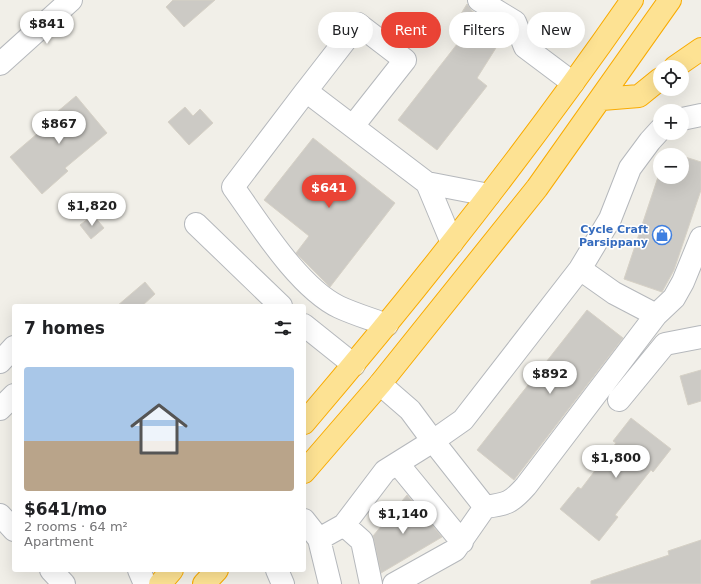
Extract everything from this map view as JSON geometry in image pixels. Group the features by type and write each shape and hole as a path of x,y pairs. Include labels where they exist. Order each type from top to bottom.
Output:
{"highway":[{"path":"306,421 387,325 452,243 573,84 632,0"},
{"path":"306,470 380,384 537,188 602,99 670,0"},
{"path":"685,60 701,49"},
{"path":"602,99 639,96 653,85"},
{"path":"160,584 170,572"},
{"path":"204,584 215,572"}],"street":[{"path":"0,64 71,0"},
{"path":"479,0 515,22 525,46 573,84"},
{"path":"353,126 405,60 358,24 233,187 287,261 308,284 338,306 387,325"},
{"path":"306,90 427,183 489,195"},
{"path":"689,118 701,115"},
{"path":"319,539 344,525 385,471 398,464 463,420 580,269 610,219 630,168 653,138"},
{"path":"427,183 452,243"},
{"path":"196,224 279,304"},
{"path":"394,584 455,550 486,507 506,504 516,498 656,315 674,298 683,282 701,238"},
{"path":"580,269 614,293 656,315"},
{"path":"306,327 354,365"},
{"path":"619,400 665,344 701,337"},
{"path":"0,362 12,349"},
{"path":"380,384 410,410 486,507"},
{"path":"0,409 12,397"},
{"path":"398,464 462,542"},
{"path":"0,515 12,528"},
{"path":"306,523 319,539 330,584"},
{"path":"344,525 362,542 371,584"},
{"path":"53,572 64,584"},
{"path":"140,572 145,584"},
{"path":"278,572 283,584"}],"building":[{"path":"173,0 215,0 184,27 166,7"},
{"path":"467,4 474,12 462,12"},
{"path":"454,48 496,48 477,78 487,86 437,150 398,120"},
{"path":"76,96 107,133 65,168 68,171 42,194 10,157 52,121 50,118"},
{"path":"185,107 193,116 200,109 213,123 189,145 168,122"},
{"path":"313,138 395,203 330,287 296,253 309,236 264,200"},
{"name":"Cycle Craft Parsippany","path":"689,158 701,162 701,190 674,270 662,292 624,279 656,184 689,184"},
{"path":"93,215 104,228 91,239 80,225"},
{"path":"145,282 155,294 144,304 119,304"},
{"path":"587,310 623,338 514,480 477,450"},
{"path":"701,370 701,401 688,405 680,376"},
{"path":"631,418 671,449 653,472 651,470 615,515 618,517 599,541 560,509 578,487 581,489 616,443 613,441"},
{"path":"407,495 442,537 381,573 373,536"},
{"path":"701,540 701,584 591,584 591,581 669,555 668,551"}],"place":[{"name":"Cycle Craft Parsippany","path":"662,235"}]}
